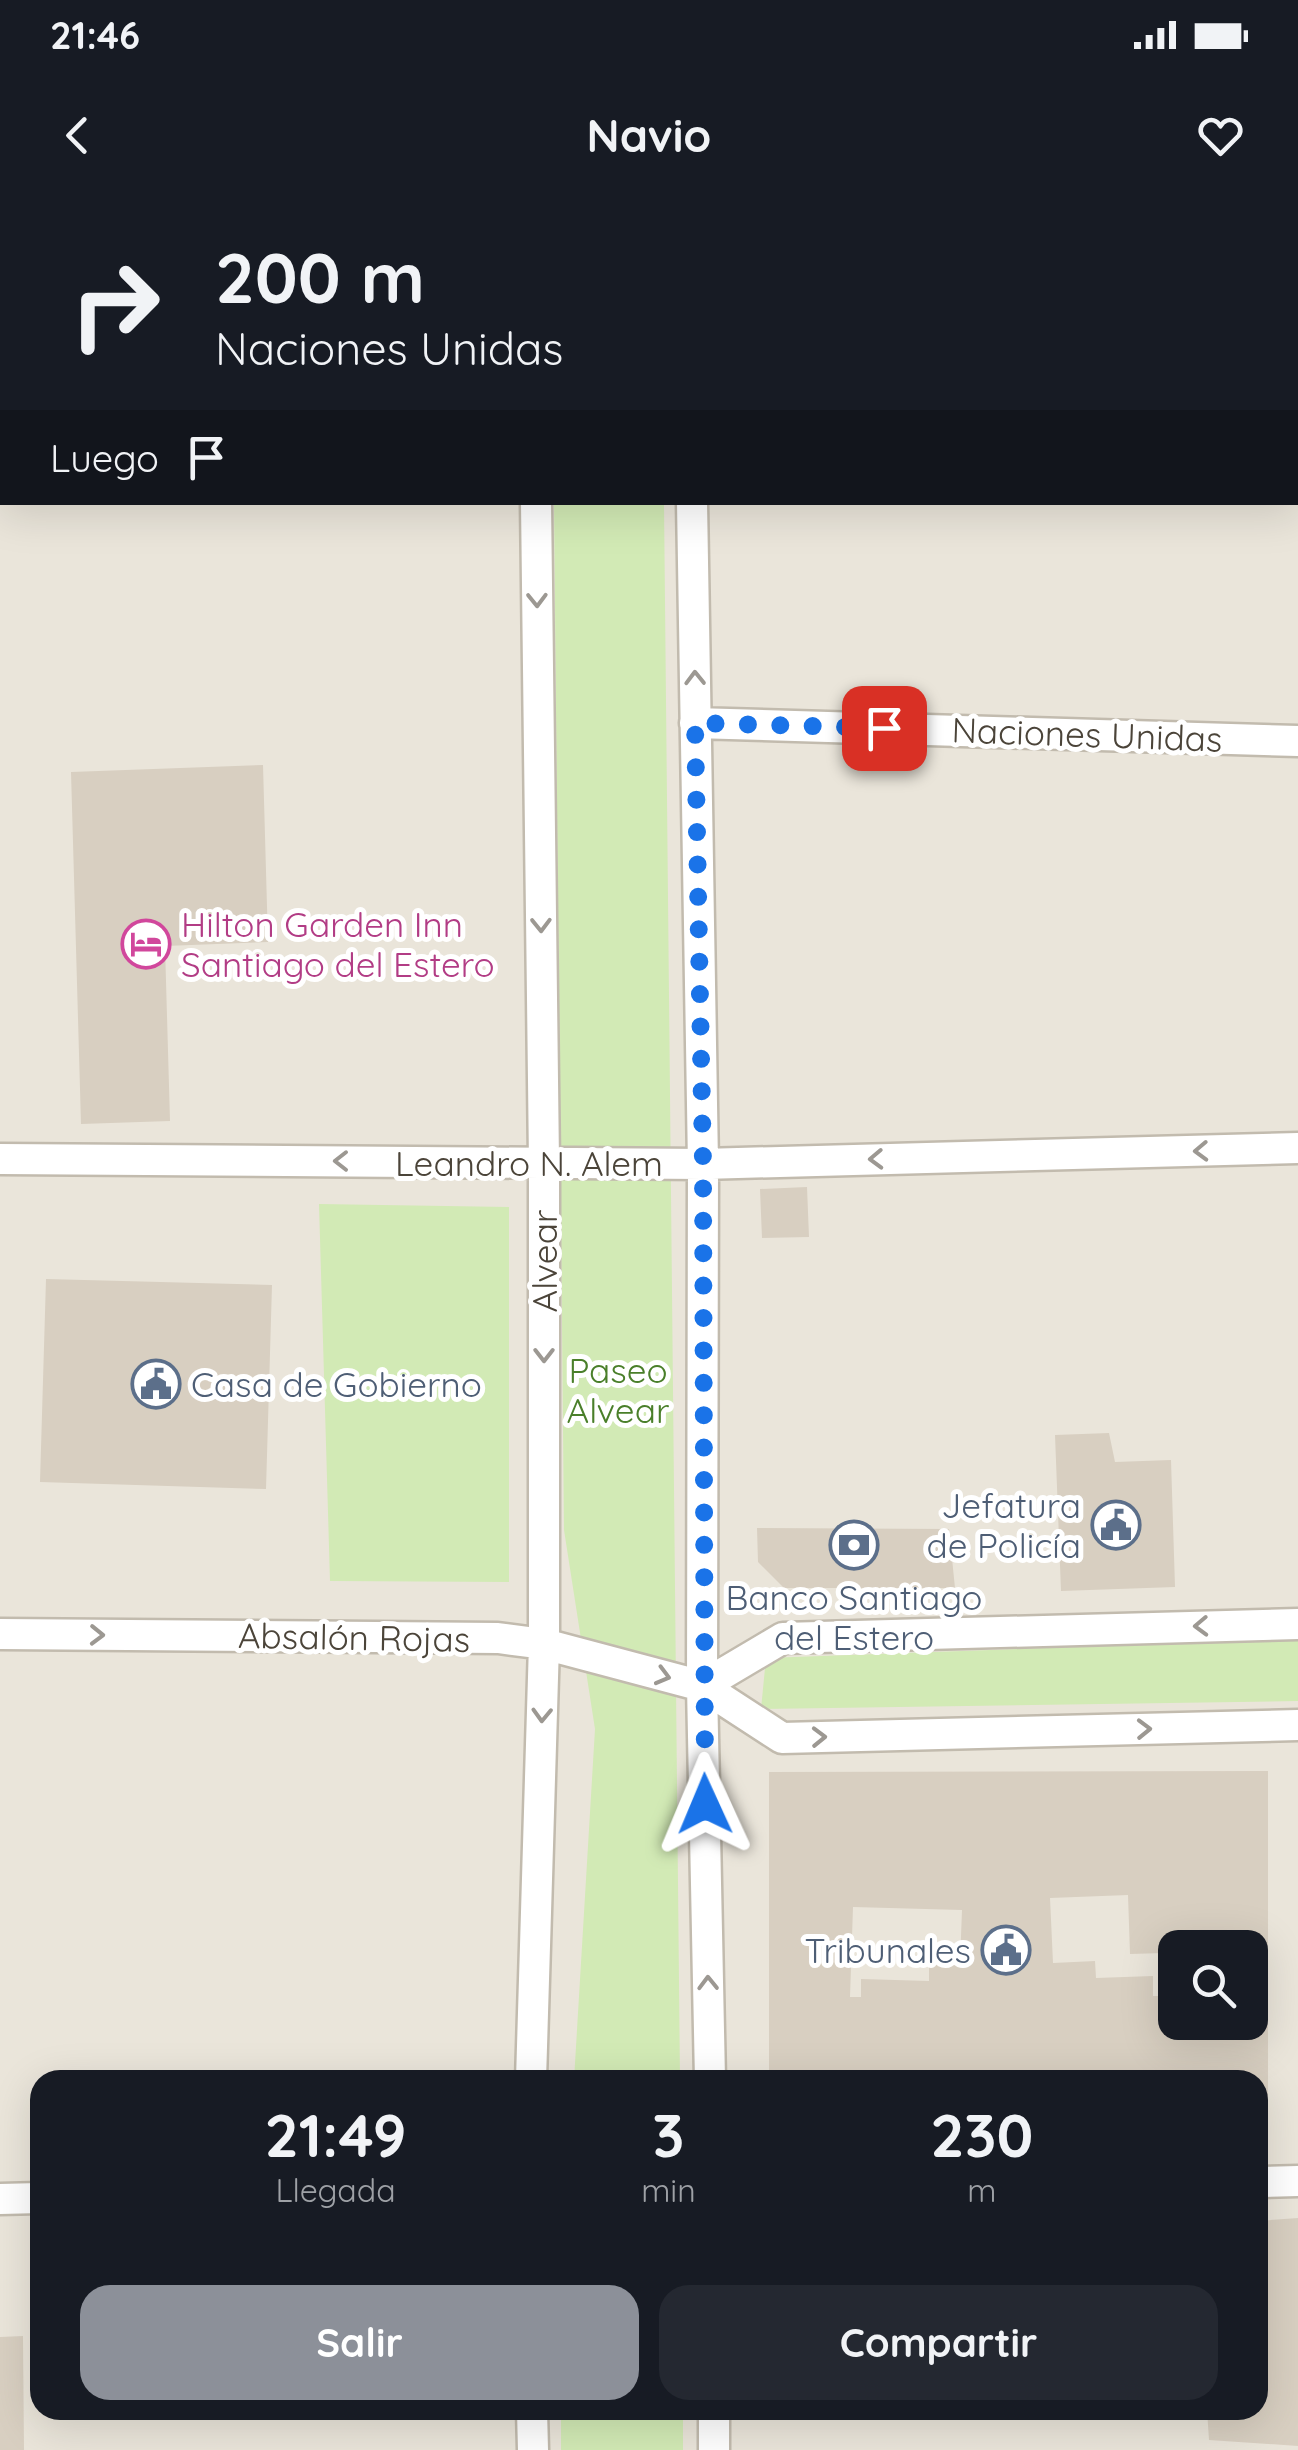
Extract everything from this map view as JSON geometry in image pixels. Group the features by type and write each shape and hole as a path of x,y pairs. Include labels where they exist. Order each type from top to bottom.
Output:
{"street":[{"name":"Alvear","path":"530,2070 544,1644 544,1163 536,505"},
{"path":"692,505 703,1164 702,1686 710,2070"},
{"name":"Naciones Unidas","path":"695,723 1298,741"},
{"name":"Leandro N. Alem","path":"0,1159 703,1164 1298,1148"},
{"path":"702,1686 783,1638 1298,1624"},
{"name":"Absalón Rojas","path":"0,1634 498,1638 544,1644 702,1686 782,1738 1298,1725"},
{"path":"1268,2182 1298,2181"},
{"path":"0,2198 30,2198"},
{"path":"532,2420 533,2450"},
{"path":"714,2420 714,2450"}],"shaded area":[{"path":"0,505 1298,505 1298,2450 0,2450"}],"green space":[{"name":"Paseo Alvear","path":"554,505 664,505 680,2070 575,2070 595,1729 564,1530"},
{"path":"319,1204 509,1207 509,1582 330,1581"},
{"path":"1298,1639 1298,1701 761,1709 766,1658"},
{"path":"561,2420 683,2420 683,2450 561,2450"}],"building":[{"name":"Hilton Garden Inn Santiago del Estero","path":"263,765 268,942 165,946 170,1121 81,1124 71,772"},
{"path":"807,1187 809,1237 762,1238 760,1189"},
{"name":"Casa de Gobierno","path":"46,1279 272,1285 266,1489 40,1482"},
{"name":"Jefatura de Policía","path":"1109,1433 1115,1462 1171,1460 1175,1587 1061,1591 1055,1435"},
{"name":"Banco Santiago del Estero","path":"757,1528 949,1529 955,1588 784,1588 758,1562"},
{"name":"Tribunales","path":"1268,1771 1268,1930 1158,1930 1158,1953 1130,1954 1128,1895 1050,1898 1053,1963 1095,1961 1096,1978 1153,1976 1153,1996 1158,1996 1158,2040 1268,2040 1268,2070 769,2070 769,1772","holes":["853,1907 962,1910 960,1963 929,1962 929,1981 861,1979 861,1997 850,1997"]},
{"path":"1298,2218 1298,2446 1209,2440 1208,2420 1268,2420 1268,2220"},
{"path":"23,2336 24,2450 0,2450 0,2337"}],"place":[{"name":"Hilton Garden Inn Santiago del Estero","path":"146,944"},
{"name":"Casa de Gobierno","path":"156,1384"},
{"name":"Jefatura de Policía","path":"1116,1525"},
{"name":"Banco Santiago del Estero","path":"854,1545"},
{"name":"Tribunales","path":"1006,1950"}],"route":[{"path":"705,1804 703,1164 695,723 884,728"}]}
